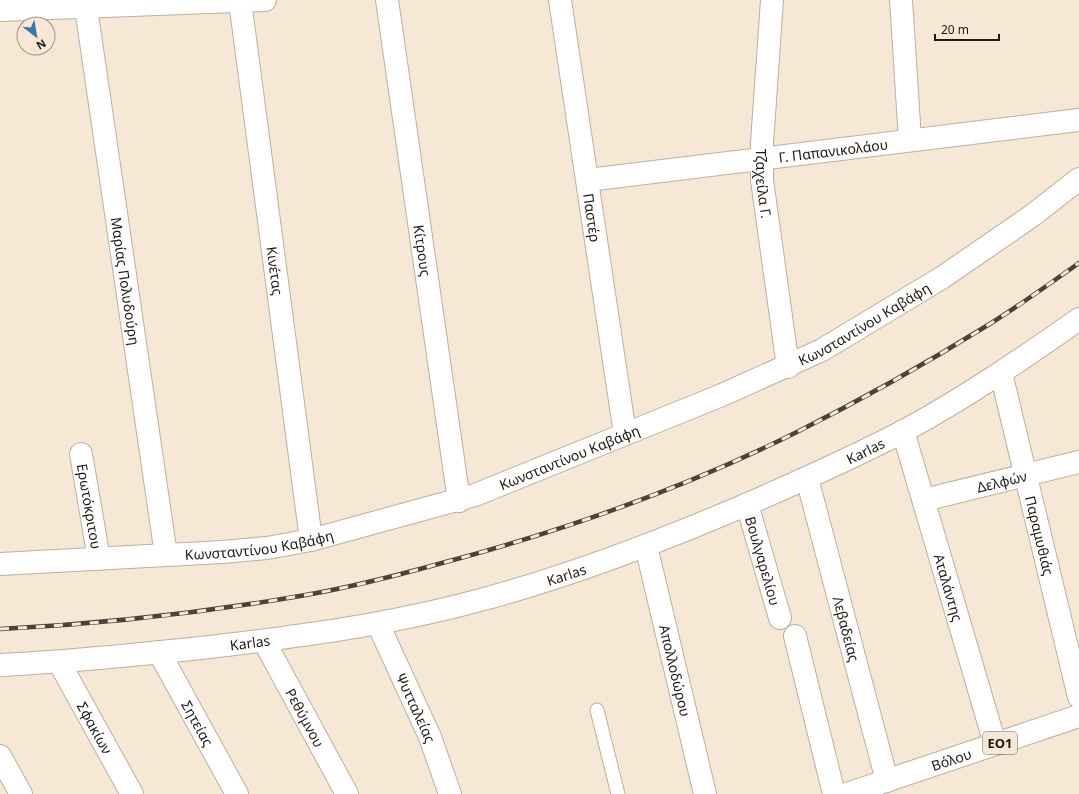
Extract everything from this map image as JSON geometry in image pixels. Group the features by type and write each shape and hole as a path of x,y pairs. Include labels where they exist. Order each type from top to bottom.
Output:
{"street":[{"path":"0,10 55,5 86,8 162,2 265,0"},
{"name":"Κίτρους","path":"387,0 459,501"},
{"name":"Παστέρ","path":"560,0 625,434"},
{"name":"Τζαχείλα Γ.","path":"772,0 761,158 762,180 788,366"},
{"path":"901,0 910,140"},
{"name":"Κινέτας","path":"240,1 312,540"},
{"name":"Μαρίας Πολυδούρη","path":"86,8 166,555"},
{"name":"Γ. Παπανικολάου","path":"588,180 1079,120"},
{"name":"Κωνσταντίνου Καβάφη","path":"0,564 267,548 312,540 459,501 788,366 828,347 942,277 1033,215 1079,179"},
{"name":"Karlas","path":"0,665 59,662 264,641 378,624 481,600 646,546 807,478 903,431 1001,373 1079,319"},
{"name":"Παραμυθιάς","path":"1001,373 1079,697"},
{"name":"Αταλάντης","path":"903,431 995,744"},
{"name":"Ερωτόκριτου","path":"81,454 99,559"},
{"name":"Δελφών","path":"924,500 1079,462"},
{"name":"Λεβαδείας","path":"807,478 892,784"},
{"name":"Βουλγαρελίου","path":"747,504 780,618"},
{"name":"Απολλοδώρου","path":"646,546 705,794"},
{"name":"Ψυτταλείας","path":"378,624 430,737 450,794"},
{"path":"795,636 834,794"},
{"name":"Ρεθύμνου","path":"264,641 347,794"},
{"name":"Σητείας","path":"159,652 237,794"},
{"name":"Σφακίων","path":"59,662 132,794"},
{"name":"Βόλου","path":"847,794 892,784 995,744 1079,716"},
{"path":"0,756 21,794"}],"lane":[{"path":"597,710 618,794"}],"railway":[{"path":"0,629 150,617 225,608 318,593 424,568 487,551 577,523 622,507 709,472 795,433 844,408 917,368 1011,310 1079,263"}]}
